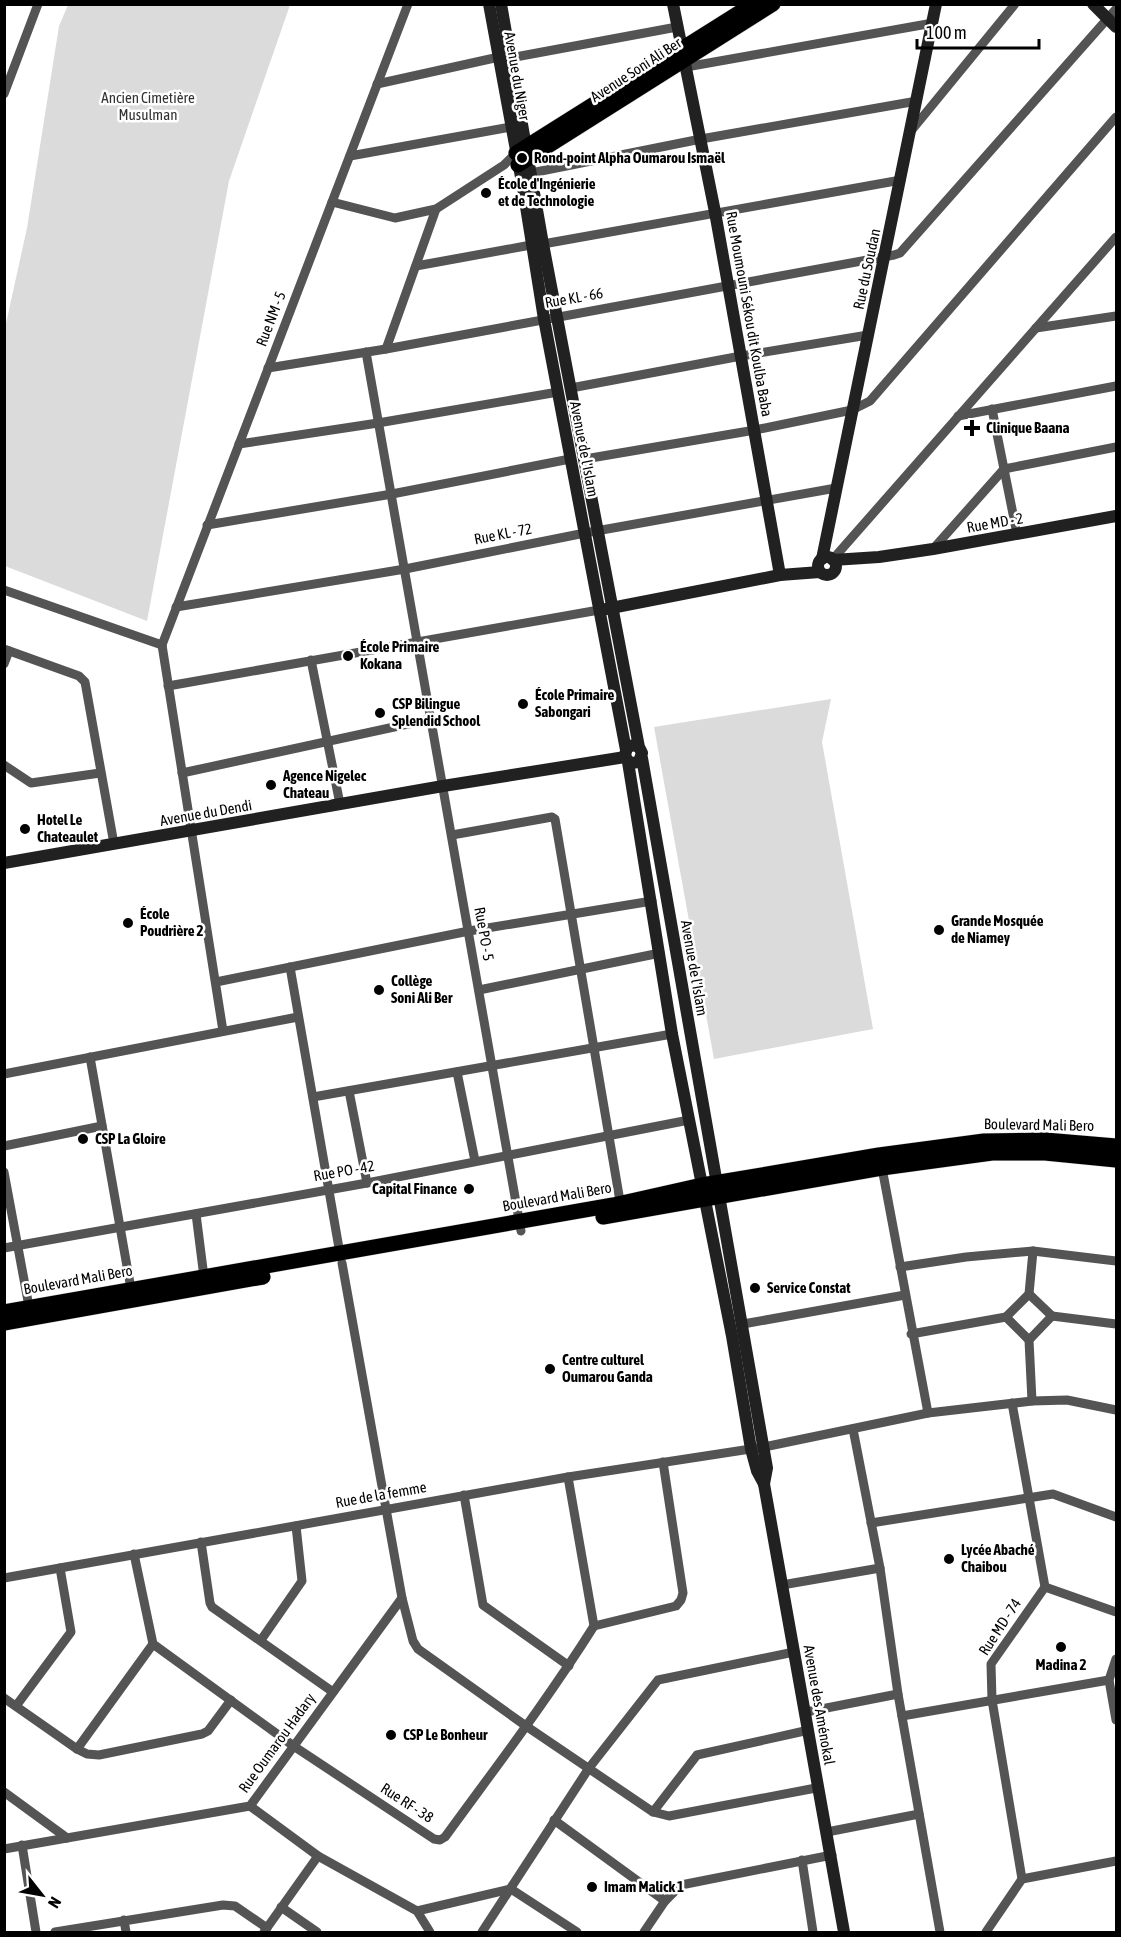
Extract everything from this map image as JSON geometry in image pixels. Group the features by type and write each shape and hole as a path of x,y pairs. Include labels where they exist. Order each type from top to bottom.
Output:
{"main road":[{"name":"Avenue du Niger","path":"489,4 504,57 517,125"},
{"name":"Avenue du Niger","path":"501,4 504,57"},
{"name":"Rue Moumouni Sékou dit Koulba Baba","path":"674,4 715,212 780,575"},
{"name":"Avenue Soni Ali Ber","path":"685,58 753,4"},
{"name":"Avenue Soni Ali Ber","path":"521,160 773,4"},
{"name":"Rue du Soudan","path":"828,563 826,539 936,4"},
{"path":"1093,4 1112,23"},
{"path":"517,125 521,160"},
{"name":"Avenue de l'Islam","path":"521,160 551,318 571,388 598,531 626,756 652,901 672,1034 689,1120 711,1191"},
{"name":"Avenue de l'Islam","path":"551,318 558,392 585,533 606,609 640,752 711,1191"},
{"name":"Rue MD - 2","path":"828,563 933,549 1116,516"},
{"name":"Rue MD - 2","path":"606,609 780,575 828,563 862,557 879,557"},
{"name":"Avenue du Dendi","path":"4,862 626,756 633,745 640,752"},
{"name":"Boulevard Mali Bero","path":"4,1312 30,1313 914,1157 984,1141 1046,1140 1116,1146"},
{"name":"Boulevard Mali Bero","path":"711,1191 882,1168 914,1157 1045,1153 1116,1160"},
{"name":"Avenue des Aménokal","path":"711,1191 764,1447 767,1468 764,1484"},
{"name":"Boulevard Mali Bero","path":"4,1323 30,1313 131,1289 204,1276 341,1258"},
{"name":"Avenue des Aménokal","path":"740,1332 751,1449 757,1471 764,1484 844,1932"}],"street":[{"path":"4,94 9,72 38,4"},
{"name":"Rue NM - 5","path":"162,645 408,4"},
{"path":"910,131 1015,4"},
{"path":"885,257 900,252 1112,23 1116,9"},
{"path":"685,58 933,23"},
{"path":"377,84 504,57 677,27"},
{"path":"332,202 395,218 436,209 521,160 701,139 917,101"},
{"path":"585,459 754,430 852,410 870,401 1116,117"},
{"path":"350,156 517,125"},
{"path":"416,266 901,180"},
{"path":"386,349 436,209"},
{"path":"828,563 1116,237"},
{"name":"Rue KL - 66","path":"268,368 386,349 885,257"},
{"path":"1036,328 1116,316"},
{"path":"571,388 868,335"},
{"name":"Rue PO - 5","path":"366,352 520,1226"},
{"path":"958,416 1116,386"},
{"path":"239,444 558,392"},
{"path":"992,409 1017,534"},
{"path":"933,549 1004,469 1116,447"},
{"path":"207,525 392,494 570,459"},
{"name":"Rue KL - 72","path":"176,607 405,568 836,488"},
{"path":"850,540 862,557"},
{"path":"4,590 162,645 223,1031"},
{"path":"168,686 606,609"},
{"path":"4,664 7,650 79,676 85,682 114,844"},
{"path":"311,660 340,804"},
{"path":"182,773 431,719"},
{"path":"4,765 31,783 100,773"},
{"path":"452,835 552,817 555,819 622,1209"},
{"path":"216,982 469,931 652,901"},
{"path":"479,990 660,953"},
{"path":"290,967 384,1510 402,1598 413,1641 418,1649 653,1812 669,1816 816,1788"},
{"path":"4,1074 298,1017"},
{"path":"312,1097 672,1034"},
{"path":"90,1056 131,1289"},
{"path":"457,1072 475,1161"},
{"path":"349,1091 367,1182"},
{"name":"Rue PO - 42","path":"4,1248 196,1214 689,1120"},
{"path":"4,1146 102,1126"},
{"path":"882,1168 911,1334 928,1413"},
{"path":"4,1172 30,1313"},
{"path":"196,1214 204,1276"},
{"path":"900,1267 966,1257 1032,1251 1116,1261"},
{"path":"911,1334 1006,1317 1029,1294 1032,1251"},
{"path":"1029,1294 1052,1316 1116,1324"},
{"path":"740,1332 905,1295"},
{"path":"1029,1340 1052,1316"},
{"path":"1006,1317 1029,1340 1032,1401"},
{"path":"1114,1409 1116,1398"},
{"name":"Rue de la femme","path":"4,1578 568,1477 764,1447 928,1413 1032,1401 1067,1400 1114,1409"},
{"path":"1012,1403 1045,1587 1116,1612"},
{"path":"852,1429 880,1568 898,1694 940,1932"},
{"path":"568,1477 594,1626 676,1606 681,1600 683,1593 663,1462"},
{"path":"871,1523 1053,1494 1116,1517"},
{"path":"464,1496 483,1605 569,1666"},
{"path":"261,1640 302,1581 296,1526"},
{"path":"201,1542 212,1607 333,1692"},
{"path":"77,1749 153,1644 134,1554"},
{"path":"16,1706 70,1632 60,1568"},
{"path":"782,1585 880,1568"},
{"name":"Rue MD - 74","path":"1022,1879 992,1700 991,1664 1045,1587"},
{"name":"Rue Oumarou Hadary","path":"4,1849 250,1806 402,1598"},
{"name":"Rue RF - 38","path":"153,1644 295,1747 434,1839 440,1840 445,1837 526,1726 569,1666 594,1626"},
{"path":"482,1932 590,1768 658,1680 795,1652"},
{"path":"1116,1659 1109,1680 1116,1720"},
{"path":"902,1716 1109,1680"},
{"path":"806,1712 898,1694"},
{"path":"4,1698 77,1749 87,1754 99,1755 202,1734 208,1731 231,1700"},
{"path":"653,1812 697,1755 809,1730"},
{"path":"4,1792 67,1838"},
{"path":"250,1806 318,1856 417,1911 430,1932"},
{"path":"827,1832 919,1814"},
{"path":"554,1820 666,1901"},
{"path":"22,1845 36,1932"},
{"path":"644,1932 666,1901 681,1885 832,1855"},
{"path":"55,1932 229,1905 235,1906 265,1930 318,1856"},
{"path":"802,1860 813,1932"},
{"path":"986,1932 1022,1879 1116,1861"},
{"path":"417,1911 511,1889 574,1932"},
{"path":"281,1907 317,1932"},
{"path":"124,1920 126,1932"}],"green space":[{"name":"Ancien Cimetière Musulman","path":"68,5 290,5 229,181 147,621 5,566 5,328 27,228 59,26"},
{"path":"831,699 822,742 873,1029 714,1059 654,727"}],"place":[{"name":"Rond-point Alpha Oumarou Ismaël","path":"522,158"},
{"name":"École d'Ingénierie et de Technologie","path":"486,193"},
{"name":"Clinique Baana","path":"972,428"},
{"name":"École Primaire Kokana","path":"348,656"},
{"name":"École Primaire Sabongari","path":"523,704"},
{"name":"CSP Bilingue Splendid School","path":"380,713"},
{"name":"Agence Nigelec Chateau","path":"271,785"},
{"name":"Hotel Le Chateaulet","path":"25,829"},
{"name":"École Poudrière 2","path":"128,923"},
{"name":"Grande Mosquée de Niamey","path":"939,930"},
{"name":"Collège Soni Ali Ber","path":"379,990"},
{"name":"CSP La Gloire","path":"83,1139"},
{"name":"Capital Finance","path":"469,1189"},
{"name":"Service Constat","path":"755,1288"},
{"name":"Centre culturel Oumarou Ganda","path":"550,1369"},
{"name":"Lycée Abaché Chaibou","path":"949,1559"},
{"name":"Madina 2","path":"1061,1647"},
{"name":"CSP Le Bonheur","path":"391,1735"},
{"name":"Imam Malick 1","path":"592,1887"}]}
